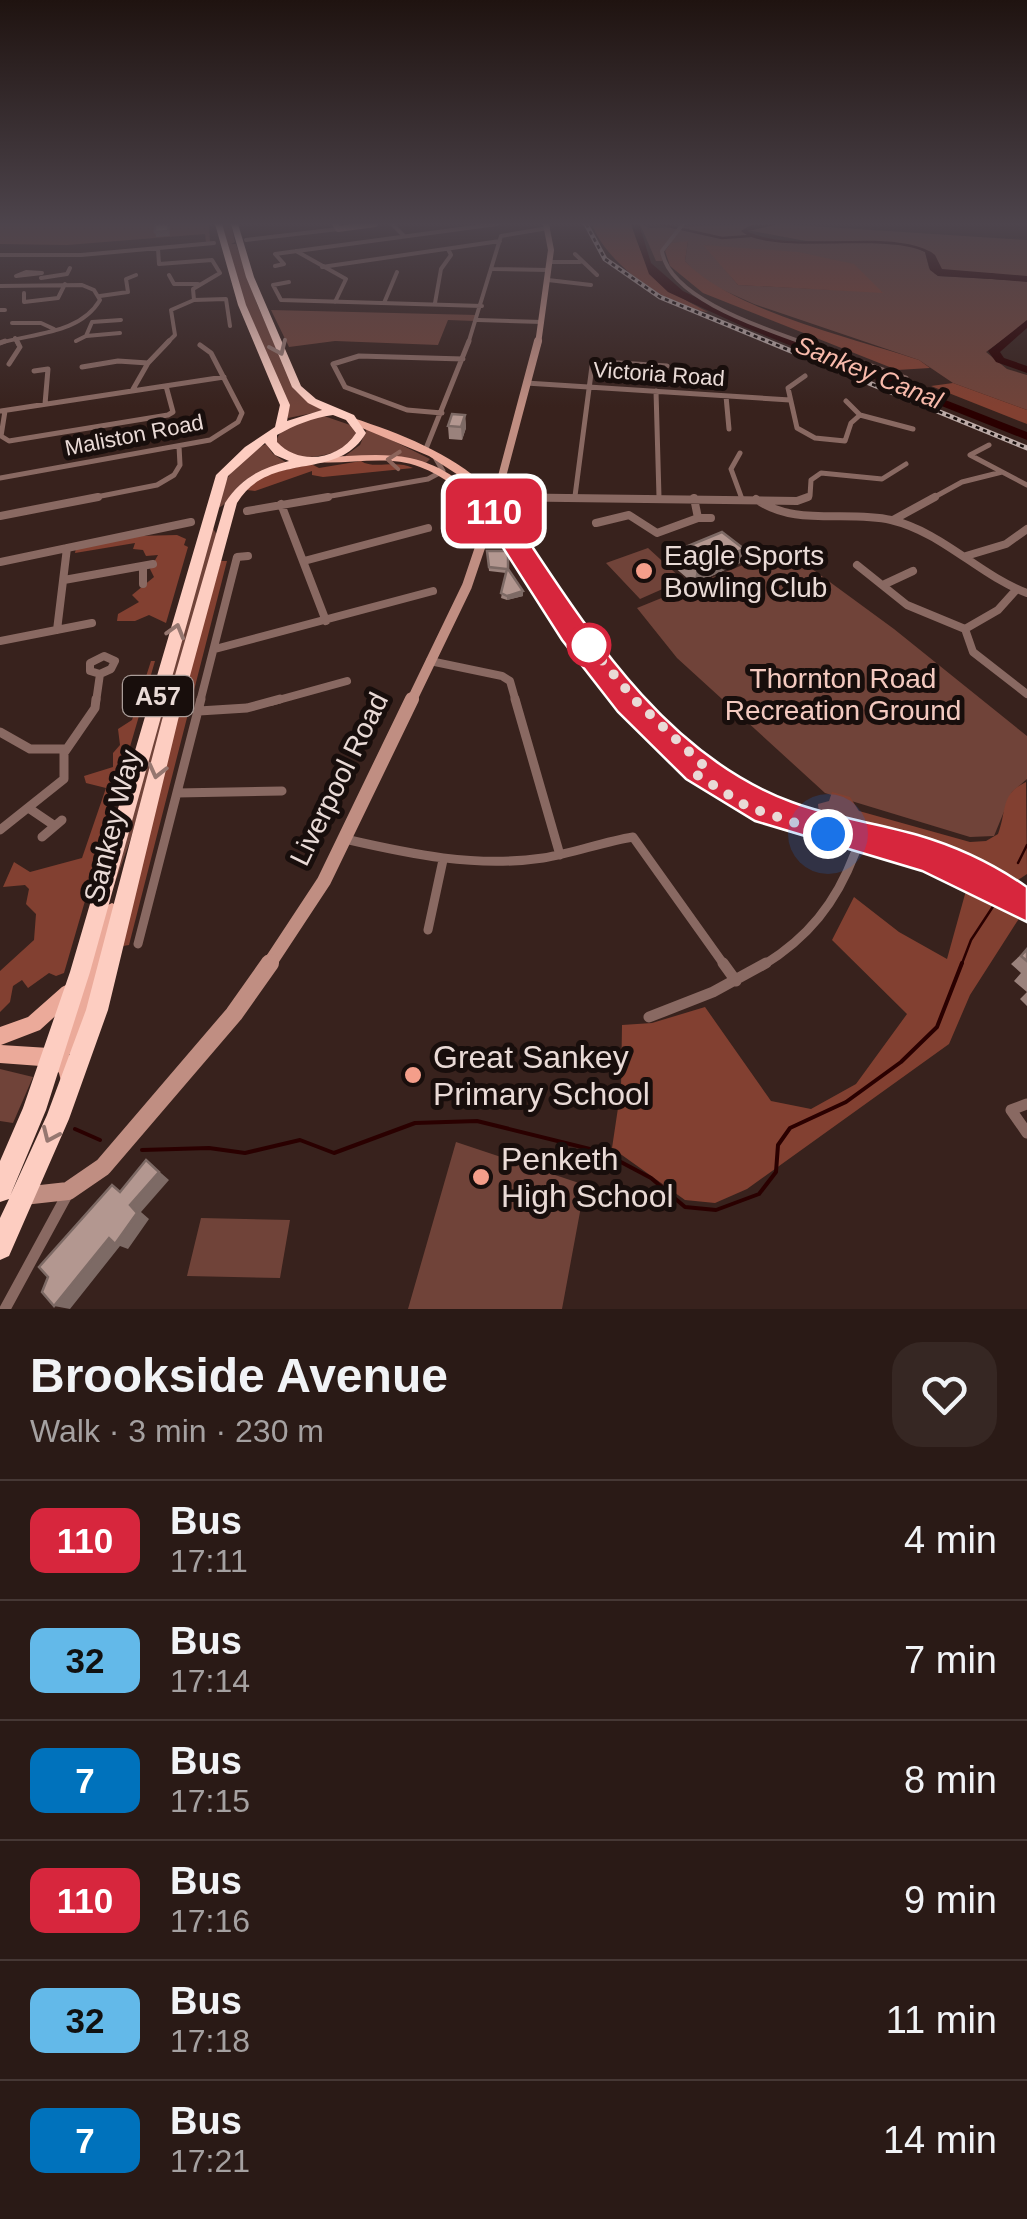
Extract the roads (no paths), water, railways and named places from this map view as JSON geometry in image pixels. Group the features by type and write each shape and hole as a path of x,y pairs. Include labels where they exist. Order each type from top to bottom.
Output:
{"highway":[{"path":"236,285 286,408 271,443 282,455 317,460"},
{"path":"253,285 297,388 312,401 348,418"},
{"name":"A57","path":"275,432 311,414 348,418 359,426 359,440 344,453 317,460"},
{"name":"Sankey Way","path":"12,1193 80,972 200,521 227,467 275,432"},
{"name":"Sankey Way","path":"12,1193 67,1094 97,1010 138,842 227,515 235,496 249,480 278,467 317,460"},
{"path":"200,521 227,515"},
{"name":"A57","path":"0,1247 12,1193"}],"main road":[{"path":"348,418 426,451 476,482 495,506 533,573 607,676 698,769 763,814 1027,895"},
{"path":"317,460 389,458 430,467 495,506"},
{"path":"52,1057 62,1052 75,1036 138,842"},
{"path":"992,882 1027,910"},
{"path":"0,1036 26,1028 54,1009 80,972"},
{"path":"0,1054 59,1058 68,1069 67,1094"}],"street":[{"path":"0,286 49,285"},
{"path":"24,293 24,302 58,298 65,285"},
{"path":"73,285 90,288 100,296 125,293 132,285"},
{"path":"194,300 193,289 198,285"},
{"path":"273,285 281,300 482,306"},
{"path":"335,302 343,285"},
{"path":"384,303 392,285"},
{"path":"436,303 439,285"},
{"path":"247,511 442,473 442,466 426,451 478,320 488,285"},
{"name":"Liverpool Road","path":"68,1191 103,1167 234,1014 302,918 345,839 467,586 495,506 542,322 547,285"},
{"path":"684,285 720,306 906,378"},
{"path":"0,343 82,320 98,308 100,296"},
{"path":"132,391 148,363 175,335 172,310 194,300 226,299 230,326"},
{"path":"82,320 121,320"},
{"path":"478,320 542,322"},
{"path":"86,336 92,322"},
{"path":"12,323 41,323 54,329"},
{"path":"76,343 86,336 120,333"},
{"path":"9,364 20,346 15,338"},
{"name":"Maliston Road","path":"0,478 210,440 238,422 242,412 211,353 200,345"},
{"path":"442,413 407,410 345,387 333,364 359,356 463,359"},
{"path":"82,367 118,361 148,363"},
{"path":"575,496 592,366 598,362 666,366"},
{"path":"34,371 48,369 45,404"},
{"path":"805,376 788,388 796,428 804,434 845,444 851,422 860,415"},
{"path":"166,386 173,412 168,415 10,441 2,436 3,411 224,377"},
{"name":"Victoria Road","path":"526,383 790,400"},
{"path":"656,392 660,497"},
{"path":"726,396 728,430"},
{"path":"846,401 860,415 913,429"},
{"path":"794,440 804,434"},
{"path":"989,445 970,455 1027,486"},
{"path":"0,516 157,485 178,471 182,460 179,446"},
{"path":"740,453 731,469 742,499"},
{"path":"495,506 575,496 805,499 812,494 814,476 846,468 871,481 901,470 906,464"},
{"path":"418,480 429,474 430,467"},
{"path":"893,520 962,482 1002,472"},
{"path":"1015,479 1027,474"},
{"path":"476,482 489,484 502,479"},
{"path":"694,498 698,518"},
{"path":"756,499 784,516 822,514 893,520 919,529 1016,590 1027,593"},
{"path":"281,504 326,621"},
{"path":"595,524 628,515 650,530 662,532 698,518 711,518"},
{"path":"0,562 180,529 200,521"},
{"path":"304,561 428,528"},
{"path":"966,556 1006,544 1027,529"},
{"path":"58,630 67,548"},
{"path":"138,944 147,931 177,793 237,557 248,556"},
{"path":"64,580 153,564"},
{"path":"855,564 916,612 965,630 973,652 984,664 1027,694"},
{"path":"142,584 143,566"},
{"path":"884,584 912,570"},
{"path":"965,630 998,610 1016,590"},
{"path":"215,649 427,591"},
{"path":"0,641 92,623"},
{"path":"430,661 510,680 560,855"},
{"path":"0,732 26,751 66,749 78,738 95,708 100,674"},
{"path":"199,712 247,708 347,681"},
{"path":"0,830 64,779 66,749"},
{"path":"177,793 278,788"},
{"path":"30,809 59,823 42,838"},
{"path":"345,839 443,860 506,862 560,855 629,837 636,840 736,981"},
{"path":"650,1017 736,981 815,928 848,880 855,853"},
{"path":"428,930 443,860"},
{"path":"1027,1104 1011,1110 1027,1133"},
{"path":"5,1309 21,1273 49,1236 68,1191 12,1193"}],"water":[{"name":"Sankey Canal","path":"661,285 676,285 747,322 1027,432 1027,440 744,327"}],"waterway":[{"path":"1027,323 994,351 1000,360 1027,370"},
{"path":"1018,863 1027,845"},
{"path":"961,966 971,940 996,902"},
{"path":"142,1150 209,1148 245,1153 300,1140 334,1153 415,1123 477,1121 602,1152 651,1178 685,1207 716,1210 759,1194 776,1172 778,1145 790,1128 846,1102 901,1062 937,1027 962,963"},
{"path":"75,1129 100,1140"}],"railway":[{"path":"643,285 660,297 1027,448"}],"place":[{"name":"Eagle Sports Bowling Club","path":"644,571"},
{"name":"Great Sankey Primary School","path":"413,1075"},
{"name":"Penketh High School","path":"481,1177"}],"park label":[{"name":"Thornton Road Recreation Ground","path":"843,694"}]}
